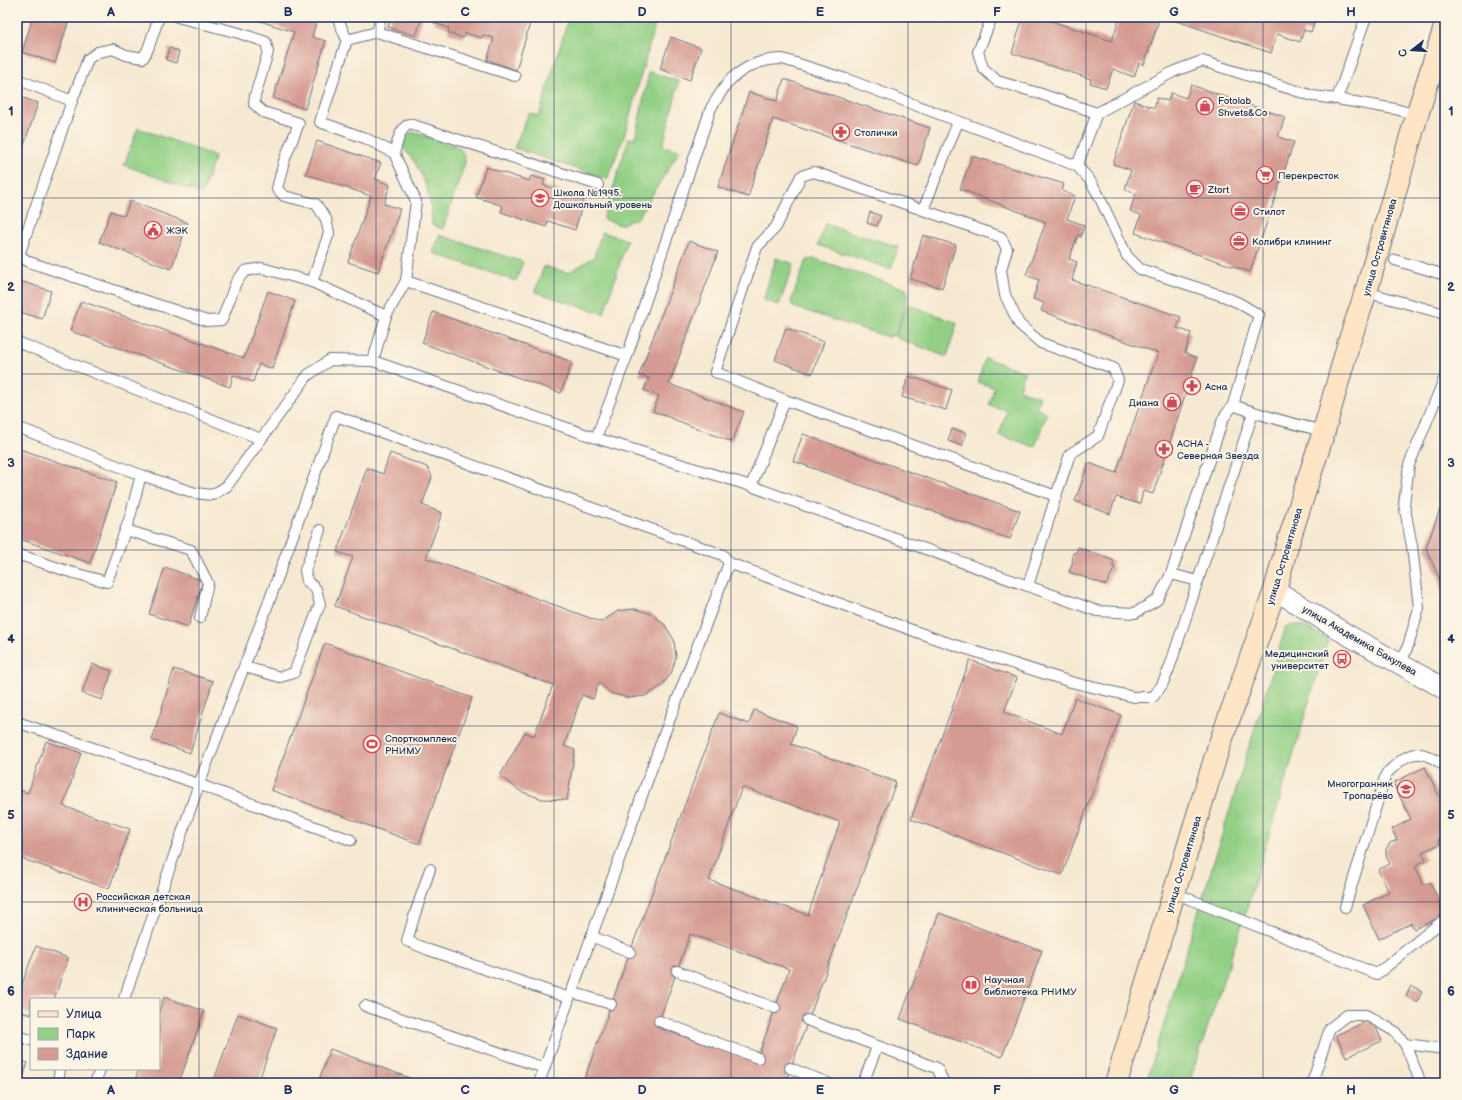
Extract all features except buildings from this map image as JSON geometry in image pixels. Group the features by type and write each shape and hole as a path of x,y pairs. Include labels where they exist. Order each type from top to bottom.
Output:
{"main road":[{"name":"улица Островитянова","path":"1116,1083 1218,749 1275,590 1287,546 1324,431 1349,342 1366,292 1417,114 1445,28"}],"street":[{"name":"улица Академика Бакулева","path":"1275,590 1346,634 1445,689"}],"lane":[{"path":"159,17 148,49 143,58 126,55 113,50 98,52 88,59 19,255 29,262 207,322 222,320 236,282 245,271 262,268 312,282 386,316"},
{"path":"177,17 239,33 266,42 268,52 254,104 263,112 299,123 284,161 277,189 284,196 316,204 326,219 329,234 312,282"},
{"path":"337,17 347,40 320,122 365,138 394,153 416,202 406,281 386,316 373,361"},
{"path":"377,32 381,17"},
{"path":"992,17 978,52 983,68 997,81 1098,113"},
{"path":"1337,99 1366,17"},
{"path":"347,40 377,32 514,76"},
{"path":"17,427 141,475 195,493 212,495 227,486 260,439 308,376 330,360 373,361 596,438 751,486 1097,611 1135,614 1157,600 1171,574 1223,419 1233,405 1259,315 1239,303 1223,296 1140,269 1127,256 1098,194 1089,179 1077,166 849,80 783,59 774,59 754,63 731,79 711,108 627,356 596,438"},
{"path":"1077,166 1098,113 1175,71 1202,61 1313,96 1365,103 1417,114"},
{"path":"17,79 72,101"},
{"path":"923,210 958,122"},
{"path":"394,153 402,130 405,126 410,124 598,185"},
{"path":"1028,586 1070,454 1098,436 1118,380 1113,368 1042,343 1019,324 1006,295 1001,270 1007,249 1001,237 814,172 801,176 776,227 757,247 715,372 785,400 1056,496"},
{"path":"1395,260 1445,275"},
{"path":"406,281 627,356"},
{"path":"1366,292 1445,314"},
{"path":"17,342 260,439"},
{"path":"1401,664 1419,608 1412,546 1404,504 1408,465 1445,377"},
{"path":"751,486 785,400"},
{"path":"1233,405 1253,413 1324,431"},
{"path":"124,998 199,784 244,667 336,416 723,555 729,563 939,640 1071,682 1134,697 1153,697 1162,685 1169,669 1253,413"},
{"path":"17,554 67,571 107,582 126,530 141,475"},
{"path":"126,530 191,550 208,583 200,618"},
{"path":"244,667 280,677 294,673 320,604 316,588 307,581 305,570 320,530"},
{"path":"539,1083 663,737 729,563"},
{"path":"1171,574 1198,581"},
{"path":"17,722 199,784 351,840"},
{"path":"1345,907 1386,774 1402,759 1415,754 1424,754 1445,766"},
{"path":"430,868 407,941 430,950 570,995 611,1004"},
{"path":"1174,893 1377,974 1445,919"},
{"path":"591,936 630,952"},
{"path":"677,971 775,1008"},
{"path":"365,1006 544,1068"},
{"path":"1312,1083 1330,1028 1348,1015 1366,1015 1394,1031 1405,1044 1421,1083"},
{"path":"807,1020 936,1068 944,1083"},
{"path":"659,1021 758,1058"},
{"path":"17,1036 30,1040"},
{"path":"1405,1044 1445,1049"},
{"path":"863,1083 877,1047"},
{"path":"790,1068 828,1083"},
{"path":"58,1083 60,1080 60,1070"},
{"path":"95,1083 100,1070"}],"green space":[{"path":"569,17 657,17 624,137 607,179 514,148 529,113 539,116"},
{"path":"649,72 679,81 663,146 680,150 638,218 620,225 603,219 629,138 635,139"},
{"path":"138,128 215,156 202,194 124,165"},
{"path":"412,132 458,147 464,156 465,163 443,229 432,225 432,214 425,183 416,165 403,148 405,137"},
{"path":"825,224 898,247 891,269 818,245"},
{"path":"602,232 627,240 604,314 535,292 544,266 568,273 594,257"},
{"path":"439,235 523,262 516,281 433,253"},
{"path":"776,258 794,264 779,305 763,300"},
{"path":"815,259 906,289 908,296 896,334 888,337 793,307 791,302 804,266 807,260"},
{"path":"908,304 957,323 947,357 895,337"},
{"path":"985,358 1025,372 1019,390 1040,397 1036,408 1047,412 1035,447 999,435 1007,411 989,405 994,388 978,382"},
{"path":"1295,625 1306,627 1328,639 1243,921 1189,1083 1146,1083 1286,626"}],"place":[{"name":"Fotolab Shvets&Co","path":"1205,106"},
{"name":"Столички","path":"841,132"},
{"name":"Перекресток","path":"1265,175"},
{"name":"Ztort","path":"1195,189"},
{"name":"Школа №1995. Дошкольный уровень","path":"540,198"},
{"name":"Стилот","path":"1240,211"},
{"name":"ЖЭК","path":"153,230"},
{"name":"Колибри клининг","path":"1239,241"},
{"name":"Асна","path":"1192,386"},
{"name":"Диана","path":"1172,402"},
{"name":"АСНА - Северная Звезда","path":"1164,449"},
{"name":"Медицинский университет","path":"1342,659"},
{"name":"Спорткомплекс РНИМУ","path":"372,744"},
{"name":"Многогранник Тропарёво","path":"1406,789"},
{"name":"Российская детская клиническая больница","path":"83,902"},
{"name":"Научная библиотека РНИМУ","path":"971,985"}]}
